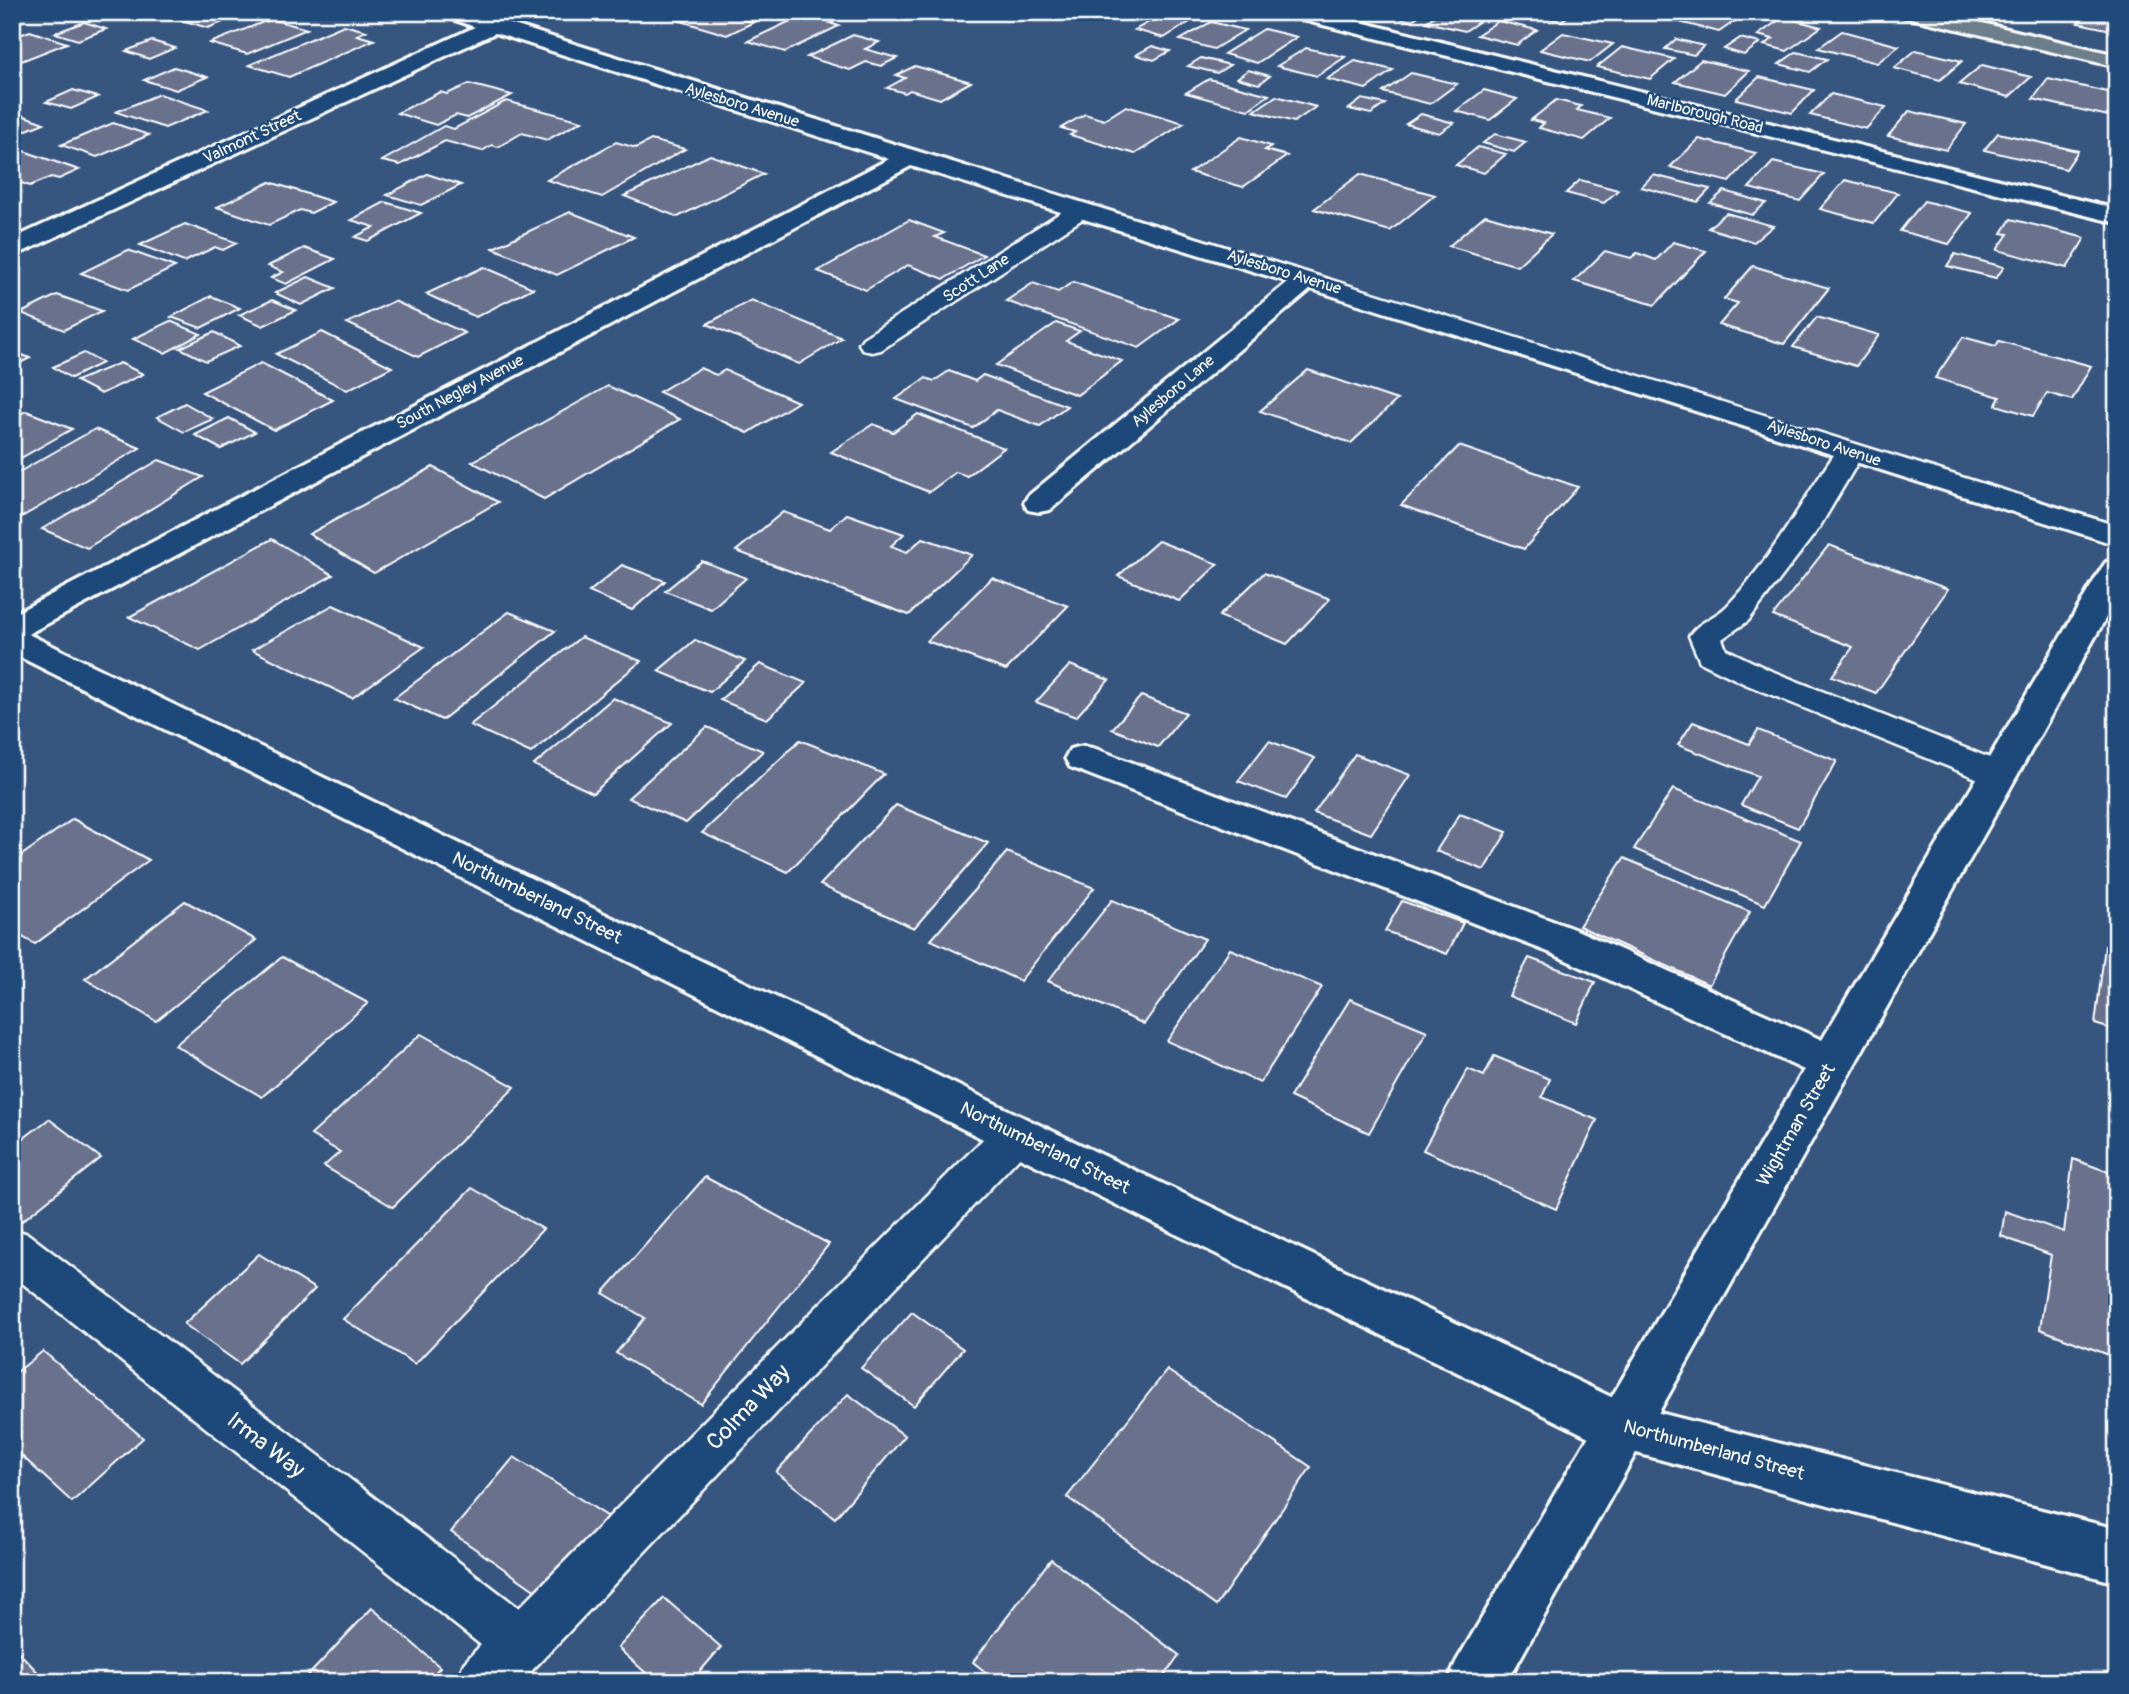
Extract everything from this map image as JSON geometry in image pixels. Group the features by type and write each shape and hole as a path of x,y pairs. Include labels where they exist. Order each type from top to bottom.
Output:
{"main road":[{"path":"1909,12 2117,61"}],"street":[{"name":"Aylesboro Avenue","path":"450,12 1079,211 1307,279 2117,536"},
{"name":"Marlborough Road","path":"1294,12 2117,216"},
{"name":"Valmont Street","path":"12,249 493,26"},
{"name":"South Negley Avenue","path":"12,629 910,158"},
{"name":"Aylesboro Lane","path":"1039,503 1307,279"},
{"name":"Wightman Street","path":"1476,1682 1620,1427 2117,569"},
{"name":"Northumberland Street","path":"12,639 1015,1134 1620,1427 2117,1556"},
{"path":"1083,758 1565,942 1832,1063"}],"lane":[{"name":"Scott Lane","path":"872,344 1079,211"},
{"path":"1850,452 1808,522 1737,614 1705,636 1712,655 1757,677 1998,774"},
{"name":"Colma Way","path":"483,1682 1015,1134"},
{"name":"Irma Way","path":"12,1248 520,1642"}],"building":[{"path":"179,12 248,12 208,28 168,16"},
{"path":"701,12 758,12 743,19 754,22 727,35 681,21"},
{"path":"1376,12 1424,12 1411,21"},
{"path":"1440,12 1465,12 1486,17 1465,31 1426,22"},
{"path":"1551,12 1573,13 1561,21 1544,17"},
{"path":"1639,12 1748,12 1719,32"},
{"path":"2033,12 2075,12 2066,20"},
{"path":"2089,12 2117,12 2117,24 2111,30 2078,23"},
{"path":"821,13 841,18 830,23 839,26 785,52 748,41 801,16 809,18"},
{"path":"1165,13 1193,20 1164,38 1135,30"},
{"path":"1783,17 1821,27 1787,51 1764,45 1773,39 1758,35"},
{"path":"271,19 307,29 247,54 210,43"},
{"path":"1498,21 1537,30 1517,45 1477,35"},
{"path":"84,22 106,29 78,40 55,33"},
{"path":"1211,22 1245,30 1214,49 1180,40"},
{"path":"344,25 366,31 357,35 374,40 289,77 249,65"},
{"path":"1264,29 1297,37 1257,63 1224,54"},
{"path":"30,31 67,43 19,62 12,59 12,38"},
{"path":"1842,31 1899,46 1877,63 1818,48"},
{"path":"1563,33 1613,44 1590,62 1540,50"},
{"path":"853,35 879,42 865,49 897,58 881,66 866,62 850,70 807,57"},
{"path":"1740,38 1760,43 1744,55 1724,49"},
{"path":"1676,39 1704,46 1694,55 1665,49"},
{"path":"152,41 175,48 149,59 126,51"},
{"path":"1152,46 1170,51 1154,60 1136,55"},
{"path":"1622,47 1674,59 1650,79 1597,67"},
{"path":"1306,48 1345,57 1317,76 1277,66"},
{"path":"1916,50 1962,61 1940,80 1894,68"},
{"path":"1796,52 1827,59 1810,72 1779,64"},
{"path":"1201,58 1230,65 1217,73 1188,66"},
{"path":"1701,60 1749,71 1725,94 1675,82"},
{"path":"1355,61 1393,70 1366,89 1327,79"},
{"path":"1982,65 2031,77 2009,97 1959,84"},
{"path":"915,66 971,82 940,99 910,90 905,93 887,88 905,78 896,75"},
{"path":"174,67 207,77 176,90 144,80"},
{"path":"1248,70 1270,76 1259,84 1237,78"},
{"path":"1411,73 1457,84 1430,104 1383,92"},
{"path":"1759,77 1814,90 1792,113 1736,99"},
{"path":"1209,79 1269,95 1248,110 1186,93"},
{"path":"2048,79 2117,94 2117,105 2108,116 2033,99"},
{"path":"469,84 512,95 467,118 456,115 436,125 397,113 440,92 447,94"},
{"path":"73,90 98,97 71,109 46,102"},
{"path":"1484,90 1517,99 1490,120 1456,111"},
{"path":"159,94 208,110 165,128 116,112"},
{"path":"1831,94 1886,107 1866,129 1810,115"},
{"path":"1276,96 1316,107 1294,122 1254,111"},
{"path":"1362,99 1385,104 1371,114 1349,109"},
{"path":"1556,100 1581,106 1577,110 1610,118 1584,140 1539,128 1544,123 1531,120"},
{"path":"506,101 582,121 547,140 522,133 498,147 492,145 482,151 445,141 400,165 382,161 444,126 454,129"},
{"path":"1126,106 1184,123 1135,154 1070,135 1075,132 1061,128 1085,114 1104,120"},
{"path":"1909,111 1966,124 1946,150 1888,136"},
{"path":"19,114 44,123 12,136 12,117"},
{"path":"1421,114 1454,123 1439,133 1406,124"},
{"path":"113,123 149,135 97,157 61,145"},
{"path":"1998,133 2078,151 2066,169 1984,150"},
{"path":"1495,134 1526,142 1514,152 1483,143"},
{"path":"1241,137 1271,146 1265,150 1287,156 1243,187 1190,172"},
{"path":"1699,139 1756,153 1729,182 1670,167"},
{"path":"651,140 685,149 602,197 547,180 616,142 636,148"},
{"path":"12,147 79,170 59,179 51,177 30,186 12,180"},
{"path":"1478,147 1506,154 1484,173 1456,165"},
{"path":"710,155 764,174 678,217 624,196"},
{"path":"1773,162 1824,174 1800,201 1749,188"},
{"path":"427,174 461,185 421,205 387,195"},
{"path":"1360,174 1435,195 1390,231 1314,209"},
{"path":"1653,175 1710,189 1698,202 1641,187"},
{"path":"1580,180 1618,190 1604,203 1566,193"},
{"path":"1845,180 1898,193 1874,223 1820,209"},
{"path":"270,182 333,202 311,213 300,210 269,225 217,207"},
{"path":"1724,191 1766,203 1752,215 1710,203"},
{"path":"1924,201 1972,213 1949,244 1900,231"},
{"path":"385,202 421,213 368,241 355,237 374,227 351,220"},
{"path":"570,212 634,237 557,275 493,248"},
{"path":"1726,213 1773,226 1754,242 1708,228"},
{"path":"1485,215 1552,234 1517,266 1449,246"},
{"path":"2011,219 2085,238 2067,268 1997,250 2008,234 2002,233"},
{"path":"909,220 944,233 935,237 984,255 944,279 908,265 866,290 818,271"},
{"path":"185,224 237,243 223,250 215,247 184,262 140,245"},
{"path":"1673,242 1706,251 1655,305 1574,281 1605,251 1631,258 1637,253 1656,260"},
{"path":"304,248 335,259 286,284 271,278 283,272 268,266"},
{"path":"128,250 175,267 128,290 81,273"},
{"path":"1955,254 2004,267 1996,278 1947,266"},
{"path":"1753,266 1829,288 1784,344 1719,325 1738,303 1724,299"},
{"path":"484,267 533,288 476,317 426,294"},
{"path":"308,277 335,288 301,305 275,293"},
{"path":"1073,282 1179,319 1139,348 1006,301 1033,283 1058,292"},
{"path":"57,295 102,311 64,330 21,313"},
{"path":"211,296 240,308 201,328 171,317"},
{"path":"272,300 296,310 263,326 239,315"},
{"path":"751,300 842,338 799,364 707,324"},
{"path":"394,301 465,333 418,357 347,323"},
{"path":"1817,317 1879,335 1856,366 1793,347"},
{"path":"170,321 201,334 165,353 133,339"},
{"path":"1056,323 1080,331 1066,341 1122,361 1077,395 996,365"},
{"path":"214,332 240,346 206,361 180,348"},
{"path":"322,332 392,367 347,390 276,354"},
{"path":"1963,337 1996,346 1999,341 2091,366 2072,400 2047,393 2033,416 1996,405 2000,397 1935,378"},
{"path":"12,353 30,358 12,367"},
{"path":"84,353 102,363 71,378 53,367"},
{"path":"120,363 143,374 101,394 76,381"},
{"path":"261,363 333,400 274,430 202,392"},
{"path":"700,368 716,375 725,370 798,402 748,433 659,392"},
{"path":"1308,370 1397,400 1351,443 1260,411"},
{"path":"949,371 975,381 983,375 1067,406 1040,426 997,410 973,428 896,399 926,378 934,381"},
{"path":"608,386 680,419 544,499 472,462"},
{"path":"185,403 213,419 184,432 157,417"},
{"path":"26,411 72,429 12,463 12,418"},
{"path":"918,414 1004,448 967,476 956,472 929,492 831,452 873,424 893,432"},
{"path":"229,418 255,432 221,449 195,435"},
{"path":"95,429 140,448 20,518 12,515 12,476"},
{"path":"1459,446 1578,487 1524,549 1401,505"},
{"path":"159,460 203,477 87,548 42,529"},
{"path":"433,467 498,502 374,573 309,534"},
{"path":"783,512 830,529 847,514 904,534 891,546 907,552 923,538 972,555 909,615 736,551"},
{"path":"272,539 333,575 200,650 129,617"},
{"path":"1158,541 1218,564 1179,601 1118,576"},
{"path":"1829,545 1948,589 1876,693 1832,676 1853,647 1773,616"},
{"path":"702,561 746,578 711,609 665,591"},
{"path":"622,565 665,581 632,610 589,592"},
{"path":"1264,573 1330,599 1287,644 1219,616"},
{"path":"992,578 1068,606 1006,670 927,641"},
{"path":"333,605 424,647 352,698 252,650"},
{"path":"509,612 555,631 442,720 394,698"},
{"path":"581,637 641,661 531,753 470,725"},
{"path":"695,640 745,661 710,692 658,671"},
{"path":"760,664 806,683 767,719 720,700"},
{"path":"1070,665 1109,680 1076,717 1036,702"},
{"path":"1141,696 1186,713 1158,747 1112,729"},
{"path":"613,698 672,723 593,793 534,765"},
{"path":"1693,722 1749,744 1758,730 1837,761 1798,828 1741,805 1758,776 1678,745"},
{"path":"707,727 763,751 686,823 628,798"},
{"path":"800,740 884,774 788,872 702,833"},
{"path":"1269,741 1315,758 1286,799 1238,781"},
{"path":"1355,754 1410,775 1371,834 1314,813"},
{"path":"1673,789 1801,841 1765,905 1634,849"},
{"path":"896,805 988,843 914,928 820,885"},
{"path":"1460,814 1507,832 1484,870 1436,851"},
{"path":"73,819 149,860 35,944 12,931 12,862"},
{"path":"1007,852 1094,888 1020,981 931,940"},
{"path":"1624,858 1750,912 1709,985 1579,926"},
{"path":"1112,900 1205,939 1144,1024 1048,981"},
{"path":"185,901 256,940 156,1021 85,979"},
{"path":"1402,901 1463,923 1447,954 1385,931"},
{"path":"2105,946 2117,950 2117,1031 2095,1024"},
{"path":"1230,949 1322,987 1260,1083 1167,1041"},
{"path":"282,957 368,1003 262,1097 175,1045"},
{"path":"1529,958 1595,982 1576,1023 1509,996"},
{"path":"1350,999 1427,1031 1369,1133 1290,1097"},
{"path":"421,1034 515,1087 393,1207 324,1166 340,1152 311,1135"},
{"path":"1494,1056 1550,1079 1542,1097 1597,1120 1556,1209 1423,1150 1468,1069 1484,1076"},
{"path":"49,1119 101,1158 22,1221 12,1213 12,1147"},
{"path":"2073,1159 2117,1175 2117,1358 2040,1329 2051,1255 2001,1236 2005,1211 2064,1232"},
{"path":"705,1177 829,1244 701,1404 616,1353 645,1318 603,1293"},
{"path":"472,1188 543,1229 415,1364 343,1319"},
{"path":"259,1254 315,1289 240,1364 184,1324"},
{"path":"912,1312 963,1349 914,1406 861,1368"},
{"path":"43,1351 143,1438 72,1502 12,1447 12,1376"},
{"path":"1167,1370 1311,1467 1216,1606 1067,1497"},
{"path":"848,1394 905,1436 835,1518 776,1472"},
{"path":"514,1457 607,1516 543,1596 451,1532"},
{"path":"1051,1559 1179,1655 1160,1682 998,1682 973,1662"},
{"path":"664,1598 721,1647 691,1682 656,1682 618,1648"},
{"path":"372,1608 440,1667 427,1682 302,1682"},
{"path":"12,1645 47,1682 12,1682"}]}
